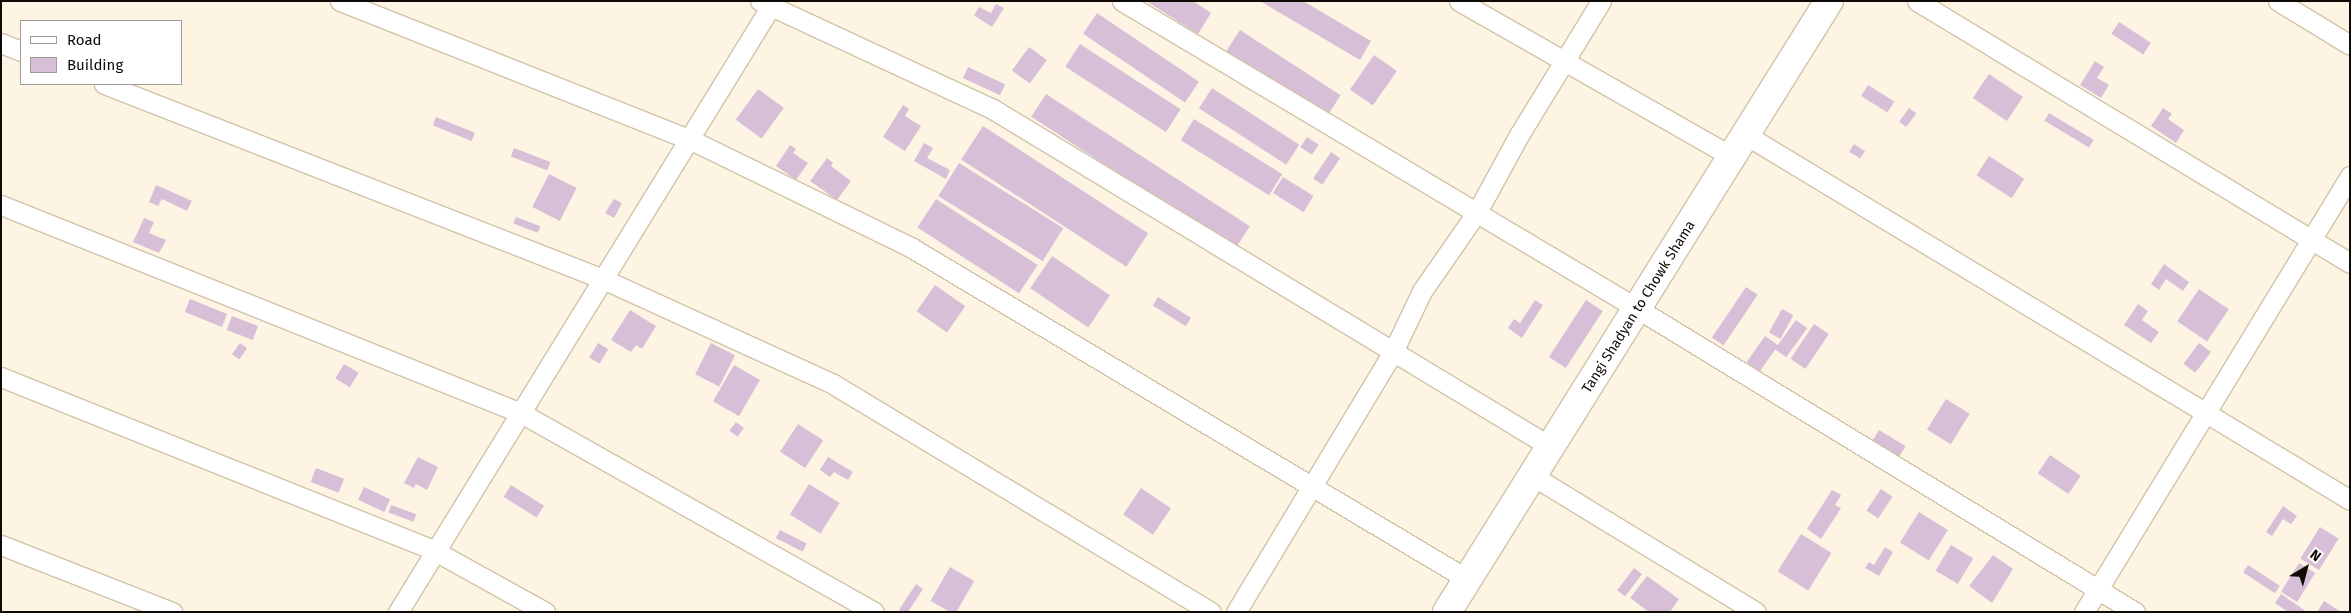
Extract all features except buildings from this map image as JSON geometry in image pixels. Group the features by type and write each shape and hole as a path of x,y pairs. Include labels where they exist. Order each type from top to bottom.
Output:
{"main road":[{"name":"Tangi Shadyan to Chowk Shama","path":"1447,612 1829,1"}],"street":[{"path":"340,1 689,139 912,248 1467,579"},
{"path":"1122,1 1638,309 2135,612"},
{"path":"1459,1 1566,63 1739,146 2205,413 2350,500"},
{"path":"1236,612 1393,352 1422,291 1476,212 1519,135 1566,63 1601,1"},
{"path":"1917,1 2350,263"},
{"path":"2278,1 2350,45"},
{"path":"398,612 689,139 768,3 991,108 1550,448"},
{"path":"1,43 20,51"},
{"path":"107,85 603,279 833,384 1210,612"},
{"path":"2084,612 2350,176"},
{"path":"1,205 521,412 874,612"},
{"path":"1,377 436,551 545,612"},
{"path":"1532,476 1756,612"},
{"path":"1,545 172,612"}]}
